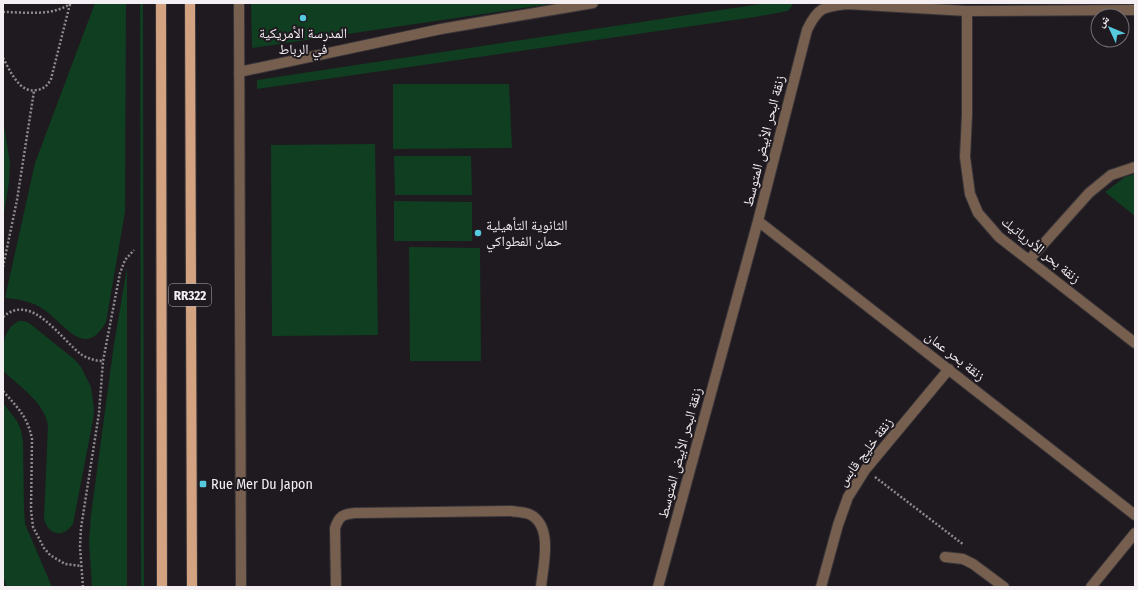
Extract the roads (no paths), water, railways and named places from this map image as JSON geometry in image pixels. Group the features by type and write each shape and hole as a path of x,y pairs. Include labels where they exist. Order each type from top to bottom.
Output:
{"main road":[{"name":"RR322","path":"160,3 162,587"},
{"name":"RR322","path":"190,3 192,587"}],"street":[{"path":"239,3 241,587"},
{"path":"239,72 440,30 593,3"},
{"name":"زنقة البحر الأبيض المتوسط","path":"658,587 758,221 807,30 819,7 847,4 963,8 1111,7 1135,10"},
{"name":"زنقة بحر الأدرياتيك","path":"963,8 967,115 965,157 970,194 978,213 998,237 1135,343"},
{"path":"1028,260 1089,193 1111,176 1135,167"},
{"name":"زنقة بحر عمان","path":"758,221 1135,516"},
{"name":"زنقة خليج قابس","path":"820,587 838,525 848,497 865,470 948,369"},
{"path":"336,587 335,528 338,519 343,514 511,511 533,516 538,521 544,532 546,544 541,587"},
{"path":"1091,587 1135,533"},
{"path":"945,557 963,559 986,573 1004,587"}],"place":[{"name":"المدرسة الأمريكية في الرباط","path":"303,18"},
{"name":"الثانوية التأهيلية حمان الفطواكي","path":"478,233"},
{"name":"Rue Mer Du Japon","path":"203,484"}]}
